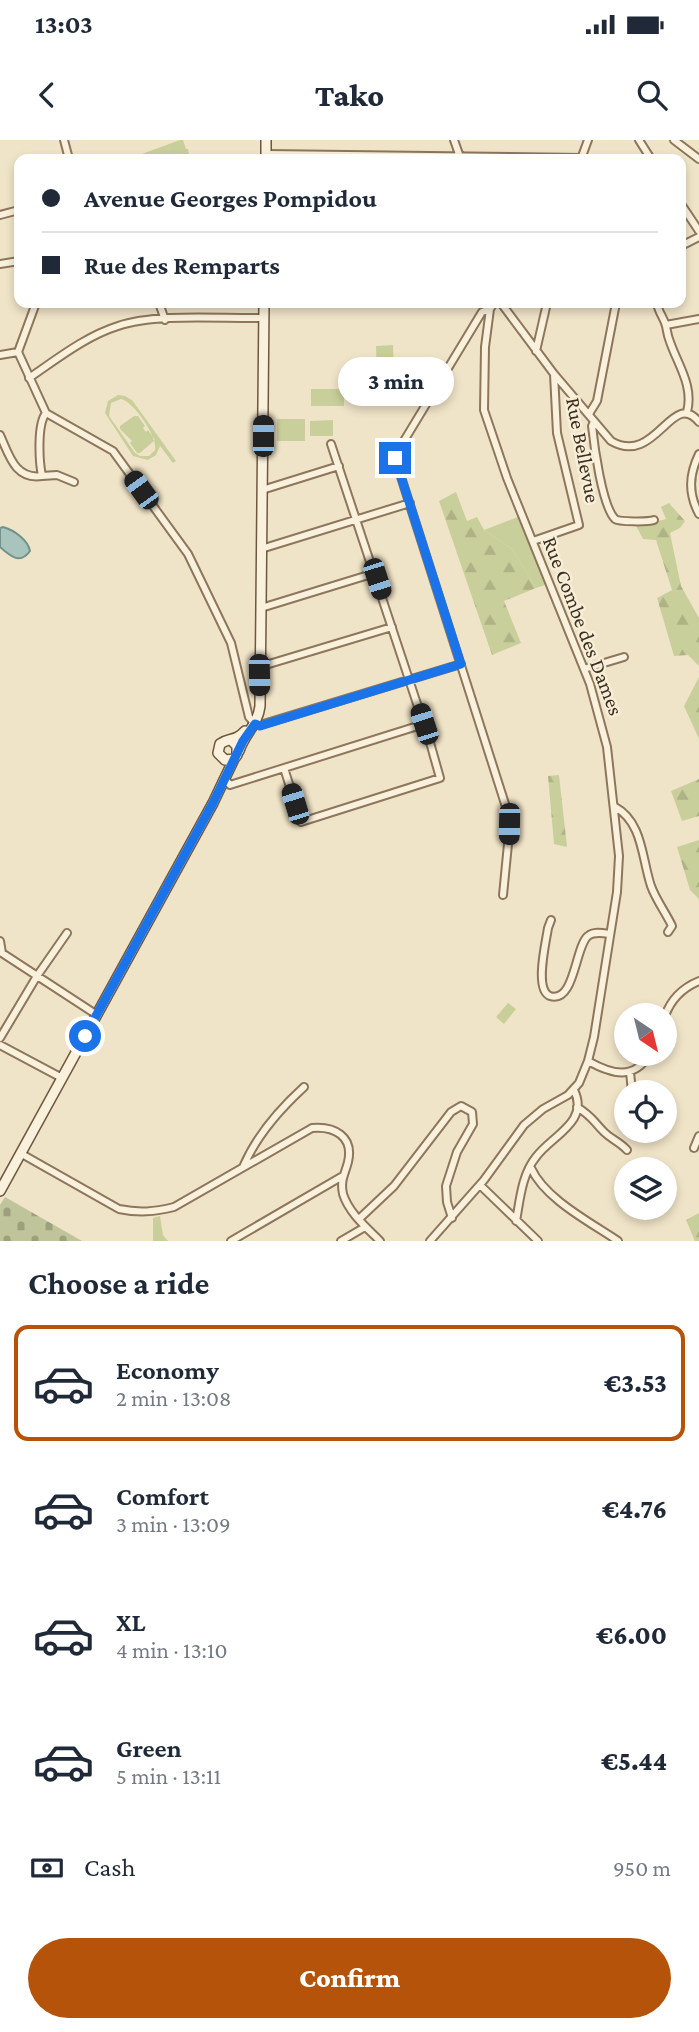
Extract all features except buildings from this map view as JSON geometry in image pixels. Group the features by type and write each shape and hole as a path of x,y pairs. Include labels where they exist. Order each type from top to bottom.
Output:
{"main road":[{"path":"203,818 223,772 218,748 220,744 232,741 244,733 259,715 264,308"},
{"path":"0,1191 253,723"},
{"path":"232,741 237,746 236,755"},
{"path":"220,757 225,760 236,755"}],"street":[{"path":"674,140 699,159"},
{"path":"686,212 699,231"},
{"path":"34,308 18,352 46,413 113,451 188,554 231,643 242,681 246,709 253,723 260,726 461,664"},
{"path":"160,308 164,320"},
{"path":"489,308 482,312 395,458 508,817 503,895"},
{"name":"Rue Combe des Dames","path":"430,1241 480,1185 524,1125 574,1090 583,1076 588,1061 617,892 619,856 604,729 584,669 503,467 484,410 485,346 492,308"},
{"path":"505,308 554,374 611,441 624,447 646,443 680,413 687,412 699,422"},
{"path":"536,351 546,308"},
{"path":"589,414 597,401 615,308"},
{"path":"658,308 688,388 690,398 687,412"},
{"path":"29,378 91,338 110,328 133,322 264,318"},
{"path":"666,325 699,319"},
{"path":"0,355 18,352"},
{"name":"Rue Bellevue","path":"533,541 579,525 557,433 554,374"},
{"path":"42,476 41,422 46,413"},
{"path":"594,422 592,426 598,470 615,519 622,522 654,520"},
{"path":"0,435 10,457 20,471 29,477 57,475 74,482"},
{"path":"284,768 301,822 440,778 331,444"},
{"path":"699,454 693,467 690,488 699,514"},
{"path":"262,490 339,466"},
{"path":"261,549 410,503"},
{"path":"261,608 375,573"},
{"path":"260,667 392,626"},
{"path":"584,669 624,657"},
{"path":"225,779 230,785 424,724"},
{"path":"615,807 624,812 640,841 651,887 673,926 668,932"},
{"path":"551,920 541,984 550,995 558,996 565,992 586,938 593,933 610,934"},
{"path":"0,1038 66,933"},
{"path":"0,941 1,954 97,1015"},
{"path":"671,1003 687,987 699,981"},
{"path":"0,1045 62,1077"},
{"path":"588,1061 609,1071 630,1072 640,1066"},
{"path":"630,1072 631,1080"},
{"path":"244,1167 250,1152 282,1108 304,1087"},
{"path":"516,1221 525,1176 535,1157 572,1121 578,1107 574,1090"},
{"path":"359,1219 394,1186 451,1112 461,1106 472,1112 473,1124 449,1170 447,1202 452,1218"},
{"path":"578,1107 595,1118 605,1133 621,1142 627,1150"},
{"path":"20,1153 119,1209 137,1213 153,1212 174,1207 312,1128 326,1127 337,1131 345,1140 348,1151 348,1162 341,1177 230,1241"},
{"path":"694,1148 699,1136"},
{"path":"531,1168 536,1181 551,1194 618,1241"},
{"path":"341,1177 346,1202 365,1227 380,1241"},
{"path":"480,1185 538,1241"},
{"path":"341,1241 365,1227"}],"green space":[{"path":"183,140 189,154 142,154"},
{"path":"393,345 394,377 377,377 376,346"},
{"path":"311,389 344,389 344,406 311,406"},
{"path":"118,395 132,400 176,461 173,463 160,446 156,455 148,460 133,456 105,413 108,401","holes":["121,399 138,413 153,437 155,450 149,456 135,453 109,416 111,403"]},
{"path":"138,416 145,426 143,428 146,432 148,430 155,440 140,453 137,453 130,443 132,441 120,429 120,426"},
{"path":"277,419 305,419 305,441 277,441"},
{"path":"333,420 333,436 310,436 310,421"},
{"path":"456,492 467,521 477,517 484,530 512,549 536,588 504,601 521,643 492,655 439,501"},
{"path":"669,503 685,521 680,528 670,533 681,586 699,618 699,666 688,655 674,656 657,598 672,590 656,540 643,539 634,522 651,523 666,519 661,507"},
{"path":"518,517 545,585 536,588 512,549 484,530"},
{"path":"699,677 699,739 684,706"},
{"path":"559,775 567,847 554,844 548,776"},
{"path":"699,779 699,816 682,821 671,791"},
{"path":"699,840 699,899 690,890 677,847"},
{"path":"508,1003 516,1009 504,1024 496,1017"},
{"path":"5,1197 82,1241 0,1241 0,1205"},
{"path":"699,1213 699,1241 695,1241 686,1220"},
{"path":"160,1216 163,1235 168,1241 153,1241 153,1218"}],"water":[{"path":"0,528 16,533 29,547 30,551 22,558 15,558 0,547"}],"route":[{"path":"85,1036 213,803 241,744 255,724 260,726 461,664 395,458"}]}
